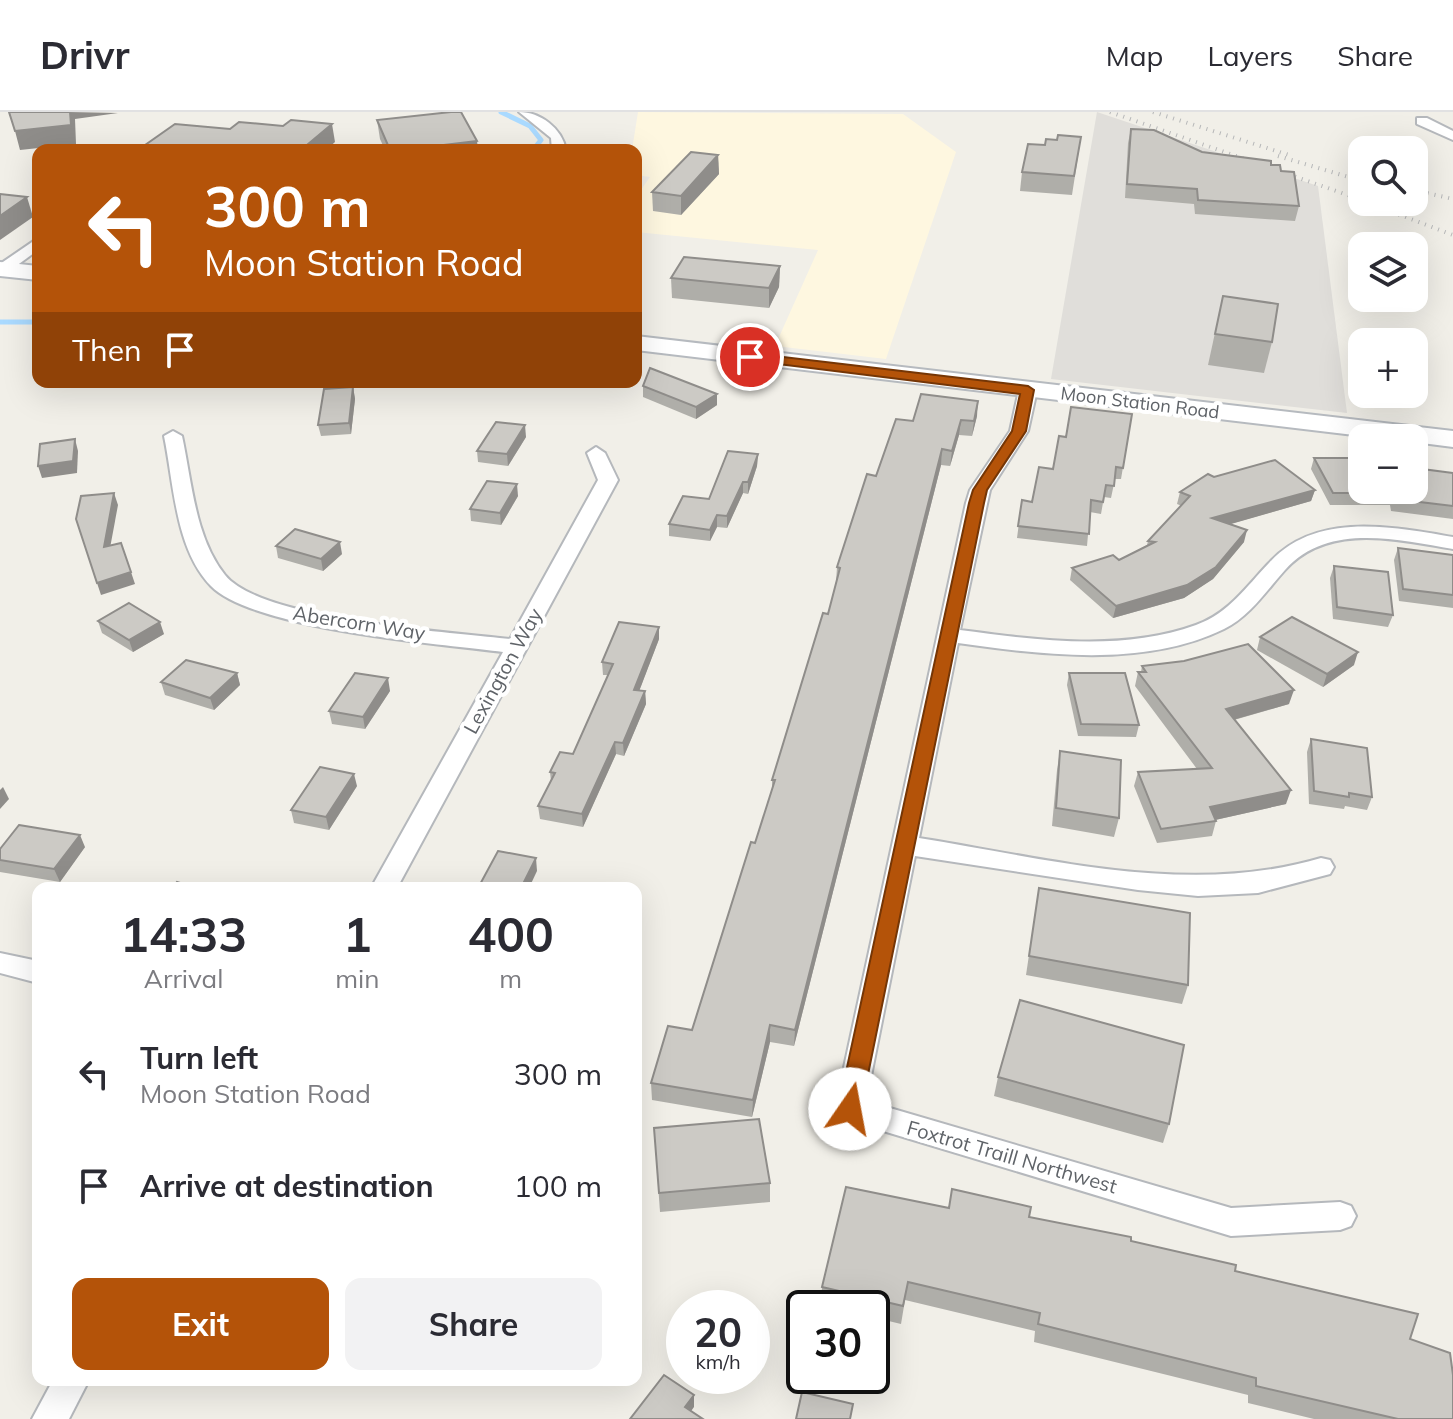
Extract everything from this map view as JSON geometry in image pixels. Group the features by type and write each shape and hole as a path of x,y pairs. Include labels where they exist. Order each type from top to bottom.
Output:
{"street":[{"path":"525,112 557,137 558,144"},
{"path":"1422,121 1453,136"},
{"path":"1,269 32,247"},
{"path":"1,269 32,272"},
{"name":"Moon Station Road","path":"642,344 1453,439"},
{"name":"Foxtrot Traill Northwest","path":"1028,390 1019,431 980,490 850,1109 1231,1222 1340,1216"},
{"name":"Abercorn Way","path":"173,436 196,546 219,582 235,593 263,605 326,622 516,647"},
{"name":"Lexington Way","path":"387,882 608,480 596,453"},
{"path":"950,635 1087,648 1150,641 1204,629 1251,602 1290,554 1329,536 1381,533 1453,543"},
{"path":"905,845 1177,887 1234,888 1290,878 1321,867"},
{"path":"0,963 32,971"},
{"path":"50,1419 69,1386"}],"shaded area":[{"path":"638,112 903,114 956,152 886,359 775,346 818,250 642,233 642,188 650,177 642,176 642,144 633,144"},
{"path":"1097,112 1318,186 1347,413 1051,379"}],"building":[{"path":"9,112 70,112 71,125 15,131"},
{"path":"461,112 477,141 387,144 377,120"},
{"path":"291,120 332,124 308,144 147,144 175,124 230,129 239,122 283,126"},
{"path":"1131,129 1154,130 1202,152 1271,161 1271,165 1280,165 1281,171 1294,172 1299,206 1198,200 1197,189 1127,184"},
{"path":"1058,135 1081,137 1074,176 1022,172 1028,144 1045,145 1046,139 1057,140"},
{"path":"691,152 718,155 681,196 652,192"},
{"path":"0,194 27,197 0,216"},
{"path":"684,257 780,266 769,288 671,278"},
{"path":"1223,296 1278,304 1272,342 1215,334"},
{"path":"650,368 717,394 696,407 643,386"},
{"path":"353,388 349,423 318,425 324,389"},
{"path":"921,394 978,401 974,421 961,420 952,451 942,449 795,1030 770,1025 753,1100 651,1083 668,1026 692,1030 751,842 755,843 775,780 772,780 823,613 828,614 840,568 837,567 867,474 876,476 896,419 913,421"},
{"path":"1071,407 1132,414 1123,468 1116,467 1114,486 1106,485 1103,502 1091,500 1089,534 1018,526 1022,500 1032,502 1039,467 1053,469 1059,436 1066,437"},
{"path":"496,422 525,425 507,454 477,451"},
{"path":"75,439 73,461 38,466 40,444"},
{"path":"728,451 758,454 748,482 743,482 727,516 717,515 710,530 669,524 683,496 709,499"},
{"path":"1314,458 1348,458 1348,493 1333,493"},
{"path":"1275,460 1315,490 1212,518 1247,530 1216,567 1187,585 1116,606 1072,568 1113,555 1119,560 1155,542 1148,541 1190,496 1180,492 1208,474 1214,477"},
{"path":"1428,470 1453,473 1453,506 1428,503"},
{"path":"487,481 517,484 500,513 470,509"},
{"path":"114,493 104,547 121,543 131,572 97,583 76,519 81,496"},
{"path":"295,529 340,542 321,559 276,546"},
{"path":"1398,548 1453,555 1453,595 1403,589"},
{"path":"1334,566 1388,572 1393,615 1337,607"},
{"path":"129,603 160,622 129,640 98,621"},
{"path":"1292,617 1358,652 1327,674 1260,637"},
{"path":"619,622 659,627 634,690 645,691 623,743 615,742 582,814 538,806 555,773 550,772 560,752 573,754 613,664 602,662"},
{"path":"1248,644 1294,690 1226,709 1291,790 1210,807 1216,821 1161,829 1138,772 1212,768 1138,672 1146,672 1142,666 1184,661"},
{"path":"186,660 237,673 210,698 161,682"},
{"path":"355,673 388,678 363,717 329,711"},
{"path":"1069,673 1125,673 1139,725 1081,724"},
{"path":"1311,739 1367,748 1372,797 1314,791"},
{"path":"1060,751 1121,760 1119,818 1056,808"},
{"path":"320,767 354,774 326,817 291,810"},
{"path":"19,825 80,835 54,869 0,860 0,849"},
{"path":"498,851 536,858 524,882 481,882"},
{"path":"1039,888 1190,913 1188,985 1029,956"},
{"path":"1020,1000 1184,1045 1169,1124 998,1077"},
{"path":"759,1119 770,1183 659,1193 654,1128"},
{"path":"846,1187 949,1208 952,1189 1031,1207 1029,1217 1131,1237 1131,1241 1236,1265 1235,1271 1418,1314 1410,1339 1450,1353 1453,1419 1398,1419 1256,1386 1256,1378 1038,1324 1040,1313 908,1282 903,1306 890,1303 890,1290 835,1290 822,1287"},
{"path":"664,1375 666,1394 694,1395 685,1407 703,1419 630,1419"},
{"path":"802,1394 853,1404 850,1419 796,1419"}],"waterway":[{"path":"501,112 530,126 541,140 538,144"},
{"path":"0,322 32,322"}],"railway":[{"path":"1110,112 1348,195"},
{"path":"1153,112 1289,155"},
{"path":"1278,156 1348,177"},
{"path":"1428,193 1453,199"},
{"path":"1403,216 1453,235"}],"route":[{"path":"750,357 1028,390 1019,431 980,490 976,503 850,1109"}]}
